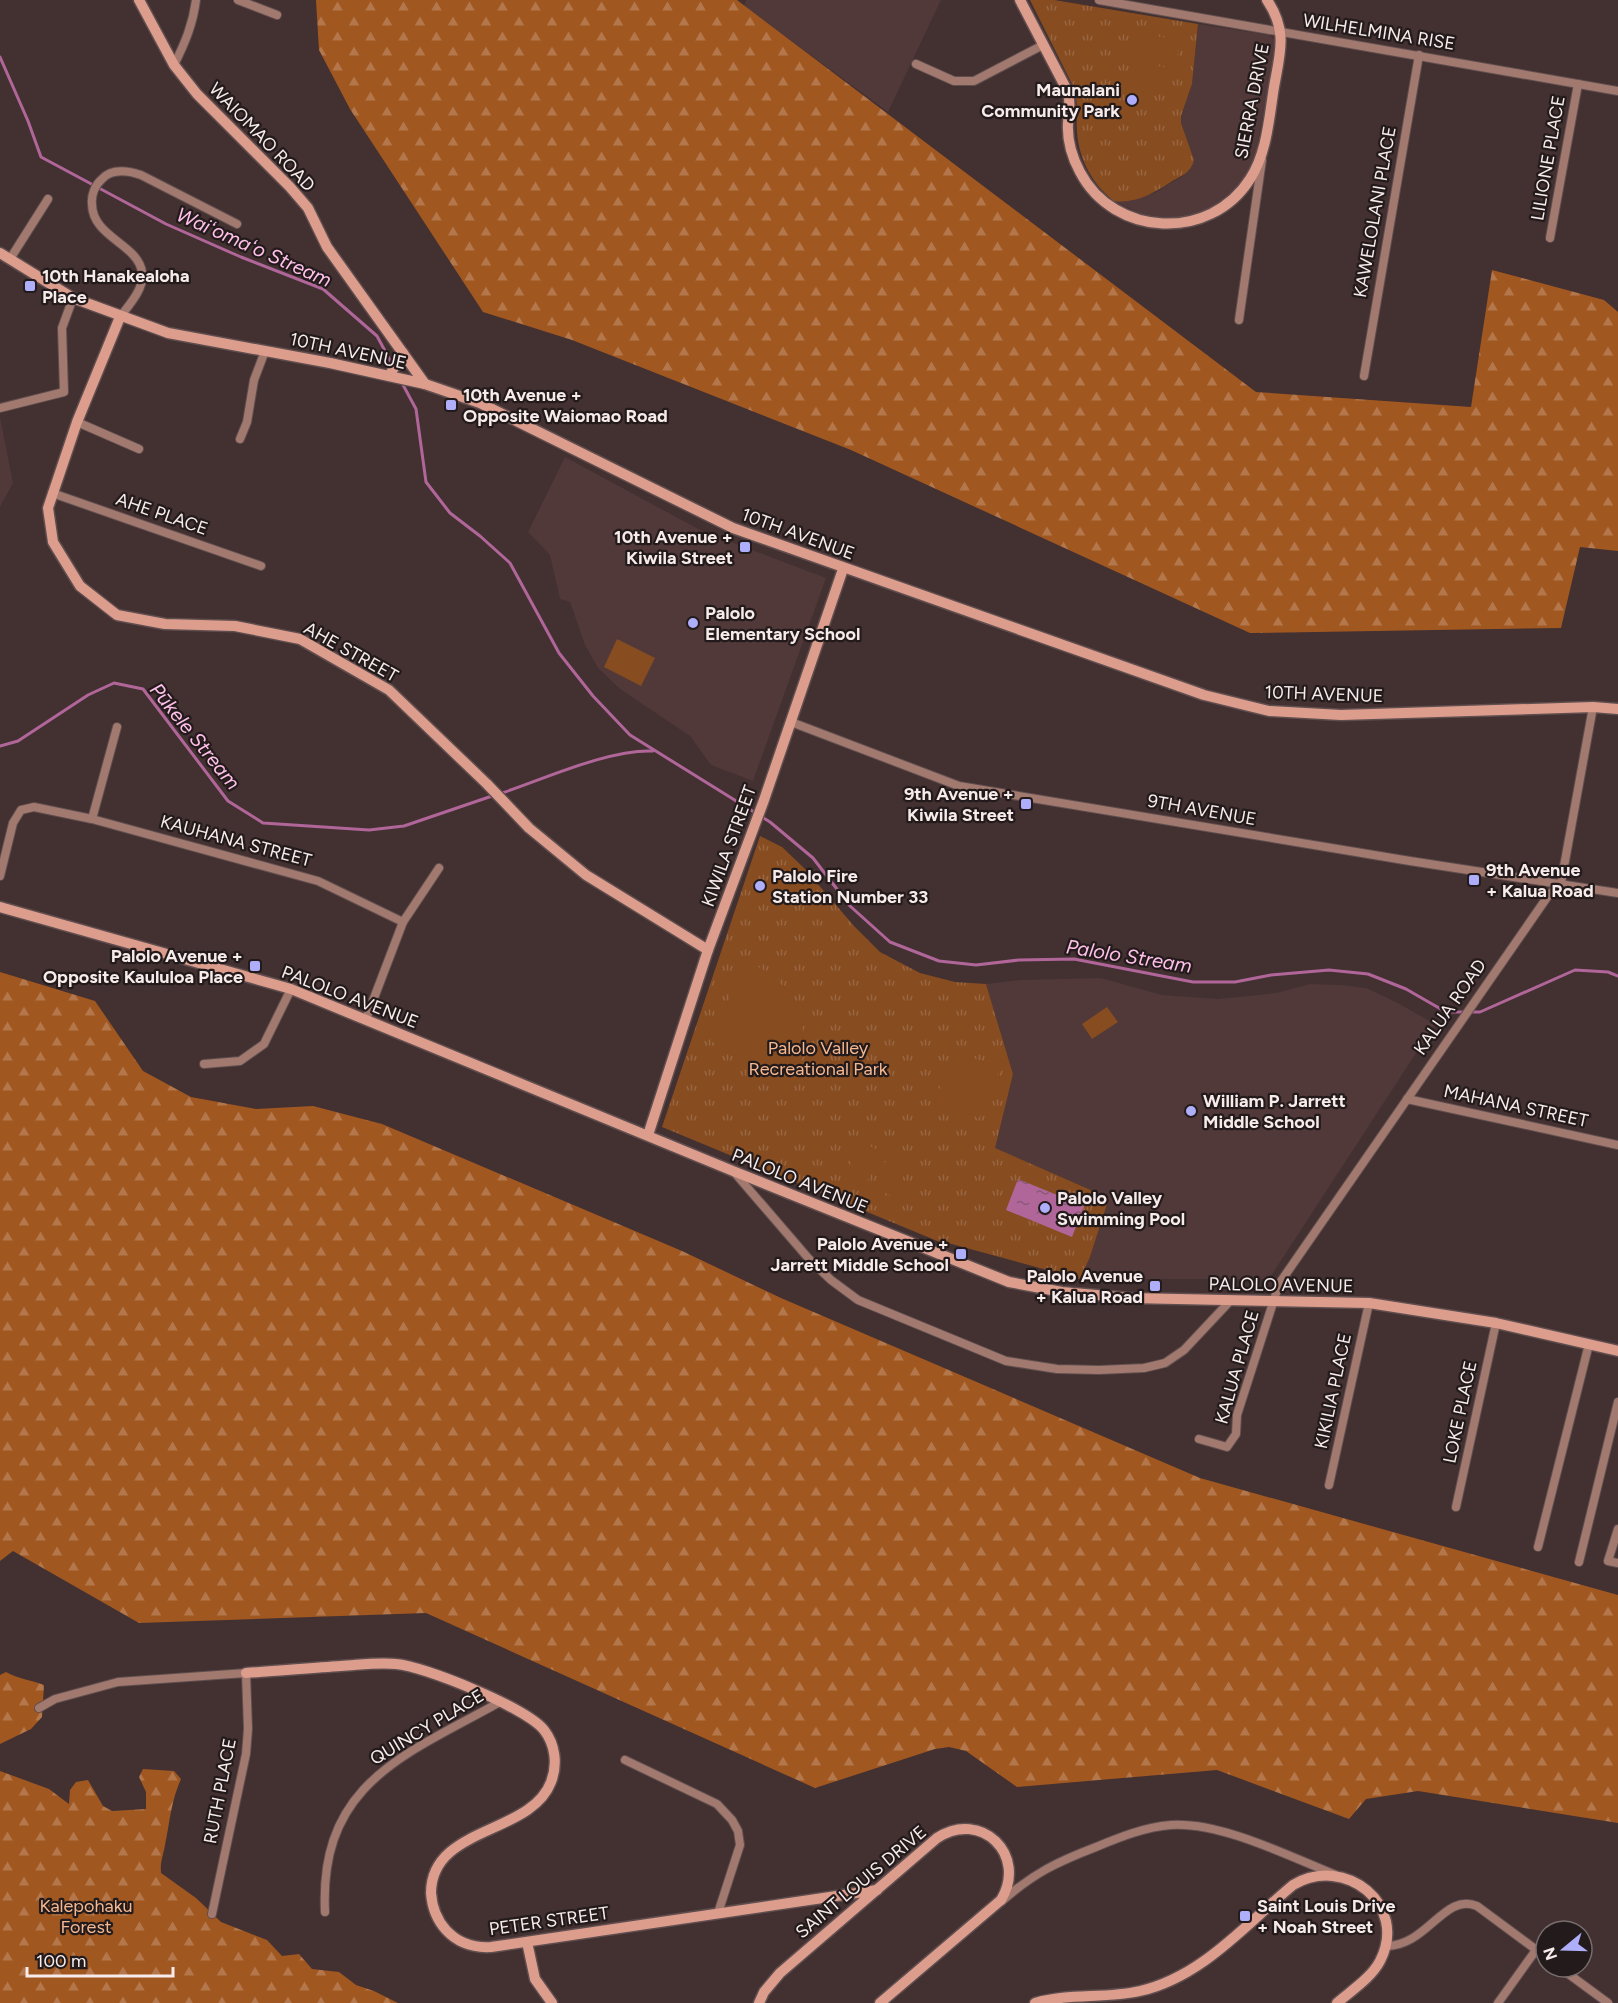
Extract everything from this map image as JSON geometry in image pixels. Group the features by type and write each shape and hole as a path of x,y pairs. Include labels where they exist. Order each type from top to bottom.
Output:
{"street":[{"name":"WAIOMAO ROAD","path":"139,0 174,65 196,94 290,187 308,208 327,247 424,384"},
{"path":"174,65 187,38 196,0"},
{"path":"238,0 277,15"},
{"name":"SIERRA DRIVE","path":"1020,0 1069,96 1069,138 1080,171 1102,199 1132,218 1155,224 1191,222 1213,213 1233,199 1249,181 1260,160 1281,48 1281,33 1276,16 1267,0"},
{"name":"WILHELMINA RISE","path":"1099,0 1618,91"},
{"path":"916,64 954,81 974,81 1043,45"},
{"name":"KAWELOLANI PLACE","path":"1364,376 1419,55"},
{"name":"LILIONE PLACE","path":"1550,238 1578,84"},
{"path":"1239,320 1266,136"},
{"path":"120,317 133,301 141,285 142,272 135,257 96,220 92,210 91,195 102,178 116,172 128,171 141,175 237,224"},
{"path":"10,259 48,199"},
{"name":"10TH AVENUE","path":"0,253 73,298 168,333 389,376 424,384 480,403 733,528 843,569 1204,695 1269,711 1341,715 1593,707 1618,709"},
{"path":"0,408 64,392 62,328 73,298"},
{"name":"AHE STREET","path":"120,317 77,422 48,508 53,542 80,586 117,615 165,624 235,626 300,639 389,690 487,784 529,828 586,875 708,950"},
{"path":"240,439 247,422 254,380 265,351"},
{"path":"389,376 404,353"},
{"path":"77,422 139,448"},
{"name":"AHE PLACE","path":"52,493 261,566"},
{"name":"KIWILA STREET","path":"648,1134 708,950 764,800 843,569"},
{"path":"1561,883 1593,707"},
{"name":"9TH AVENUE","path":"791,722 959,786 1410,861 1618,892"},
{"path":"92,819 117,727"},
{"name":"KAUHANA STREET","path":"0,876 13,823 21,810 34,807 92,819 318,881 403,922"},
{"path":"366,1019 403,922 439,868"},
{"name":"KALUA ROAD","path":"1272,1302 1279,1284 1470,1006 1548,896 1561,883"},
{"name":"PALOLO AVENUE","path":"0,907 291,989 1009,1282 1079,1295 1369,1303 1496,1323 1618,1351"},
{"path":"204,1064 240,1061 264,1044 291,989"},
{"name":"MAHANA STREET","path":"1407,1099 1618,1145"},
{"path":"734,1171 810,1259 831,1280 858,1300 1006,1361 1057,1369 1099,1370 1144,1368 1165,1363 1184,1350 1231,1300"},
{"name":"KALUA PLACE","path":"1199,1439 1227,1447 1236,1434 1237,1415 1272,1302"},
{"name":"KIKILIA PLACE","path":"1329,1485 1369,1303"},
{"name":"LOKE PLACE","path":"1456,1507 1496,1323"},
{"path":"1538,1546 1589,1344"},
{"path":"1579,1562 1618,1402"},
{"path":"1618,1529 1608,1561 1618,1563"},
{"name":"PETER STREET","path":"39,1708 55,1699 118,1682 396,1664 428,1671 500,1702 532,1719 548,1737 555,1760 551,1784 543,1797 530,1808 455,1848 448,1853 434,1874 432,1899 436,1916 446,1930 466,1944 491,1947 877,1890"},
{"name":"RUTH PLACE","path":"212,1914 246,1754 248,1729 246,1673"},
{"name":"QUINCY PLACE","path":"325,1912 324,1889 331,1846 344,1816 363,1790 395,1761 500,1702"},
{"path":"625,1760 717,1804 732,1820 738,1831 740,1845 718,1913"},
{"path":"992,1909 1040,1871 1059,1861 1131,1833 1171,1825 1229,1833 1362,1885 1375,1898 1386,1923 1385,1946 1381,1959 1371,1974 1337,2003"},
{"name":"SAINT LOUIS DRIVE","path":"759,2003 767,1987 780,1973 943,1834 955,1829 969,1828 993,1839 1002,1849 1008,1861 1010,1874 1001,1900 880,2003"},
{"path":"1035,2003 1060,1997 1139,1991 1160,1985 1201,1964 1293,1885 1310,1877 1337,1875"},
{"path":"1385,1946 1410,1941 1452,1907 1466,1903 1477,1906 1534,1949"},
{"path":"527,1942 535,1979 552,2003"},
{"path":"1498,2003 1534,1953"},
{"path":"1576,1979 1608,2003"}],"shaded area":[{"path":"746,0 941,0 888,112 744,6"},
{"path":"1198,24 1269,35 1275,40 1276,46 1255,157 1240,185 1224,199 1206,210 1186,217 1165,219 1143,215 1114,201 1128,201 1154,193 1183,176 1193,160 1181,123 1181,116 1192,84"},
{"path":"0,417 13,483 0,507"},
{"name":"Palolo Elementary School","path":"565,457 704,532 826,578 753,781 711,765 690,736 620,689 598,668 585,645 570,602 560,599 550,555 528,532"},
{"name":"William P. Jarrett Middle School","path":"1101,978 1162,995 1218,999 1276,993 1310,984 1366,988 1435,1024 1269,1279 1080,1279 1090,1257 1109,1198 994,1148 1013,1074 986,984 1021,980"}],"green space":[{"path":"316,0 737,0 1256,392 1471,407 1492,270 1604,300 1618,312 1618,551 1580,547 1561,628 1250,633 851,450 572,340 483,312 350,109 319,50"},
{"name":"Maunalani Community Park","path":"1030,0 1054,0 1198,24 1192,84 1181,116 1181,123 1194,160 1188,171 1151,194 1137,199 1114,201 1106,195 1088,171 1078,142 1075,90"},
{"path":"1131,32 1180,40 1176,66 1127,59"},
{"path":"1137,62 1174,69 1170,92 1133,86"},
{"path":"617,639 655,658 641,686 604,667"},
{"name":"Palolo Valley Recreational Park","path":"760,836 782,847 804,868 854,926 880,952 920,973 955,982 986,984 1013,1074 995,1148 1109,1198 1090,1257 1080,1279 948,1243 947,1245 662,1127"},
{"path":"744,960 756,965 777,980 793,1000 798,1011 802,1024 803,1042 795,1078 717,1049 713,1041"},
{"path":"0,972 95,1001 143,1071 191,1097 256,1109 313,1106 382,1124 682,1251 781,1298 1200,1478 1618,1595 1618,1823 1418,1791 1366,1799 1349,1819 1217,1770 1017,1787 966,1751 949,1747 935,1749 815,1788 426,1613 139,1623 13,1551 0,1561"},
{"path":"1107,1007 1118,1022 1092,1039 1082,1024"},
{"path":"955,1050 1000,1069 979,1118 935,1100"},
{"path":"860,1142 881,1151 866,1185 845,1176"},
{"path":"889,1154 909,1163 895,1197 874,1188"},
{"path":"6,1672 44,1685 42,1717 31,1729 0,1744 0,1675"},
{"name":"Kalepohaku Forest","path":"143,1769 174,1771 181,1779 171,1811 161,1873 196,1898 221,1922 267,1940 282,1956 299,1954 312,1969 339,1972 356,1985 398,2003 0,2003 0,1771 49,1789 69,1804 70,1790 76,1782 88,1780 103,1806 112,1811 146,1809 146,1792 139,1777"}],"water":[{"name":"Palolo Valley Swimming Pool","path":"1018,1179 1084,1206 1072,1237 1006,1210"}],"waterway":[{"name":"Waiʻomaʻo Stream","path":"0,57 41,157 166,224 241,257 323,289 377,336 392,364"},
{"name":"Palolo Stream","path":"402,383 416,409 426,482 450,513 510,563 559,653 593,696 630,735 770,822 813,858 850,906 890,942 939,961 976,965 1019,960 1074,959 1193,982 1235,982 1271,975 1329,970 1368,974 1406,989 1446,1012 1480,1012 1575,970 1608,972 1618,976"},
{"name":"Pūkele Stream","path":"0,746 18,741 88,695 114,683 143,689 228,801 263,823 369,830 404,826 495,795"},
{"name":"Pūkele Stream","path":"502,793 597,760 653,751"}],"place":[{"name":"Maunalani Community Park","path":"1132,100"},
{"name":"10th Hanakealoha Place","path":"30,286"},
{"name":"10th Avenue + Opposite Waiomao Road","path":"451,405"},
{"name":"10th Avenue + Kiwila Street","path":"745,547"},
{"name":"Palolo Elementary School","path":"693,623"},
{"name":"9th Avenue + Kiwila Street","path":"1026,804"},
{"name":"9th Avenue + Kalua Road","path":"1474,880"},
{"name":"Palolo Fire Station Number 33","path":"760,886"},
{"name":"Palolo Avenue + Opposite Kaululoa Place","path":"255,966"},
{"name":"William P. Jarrett Middle School","path":"1191,1111"},
{"name":"Palolo Valley Swimming Pool","path":"1045,1208"},
{"name":"Palolo Avenue + Jarrett Middle School","path":"961,1254"},
{"name":"Palolo Avenue + Kalua Road","path":"1155,1286"},
{"name":"Saint Louis Drive + Noah Street","path":"1245,1916"}]}
